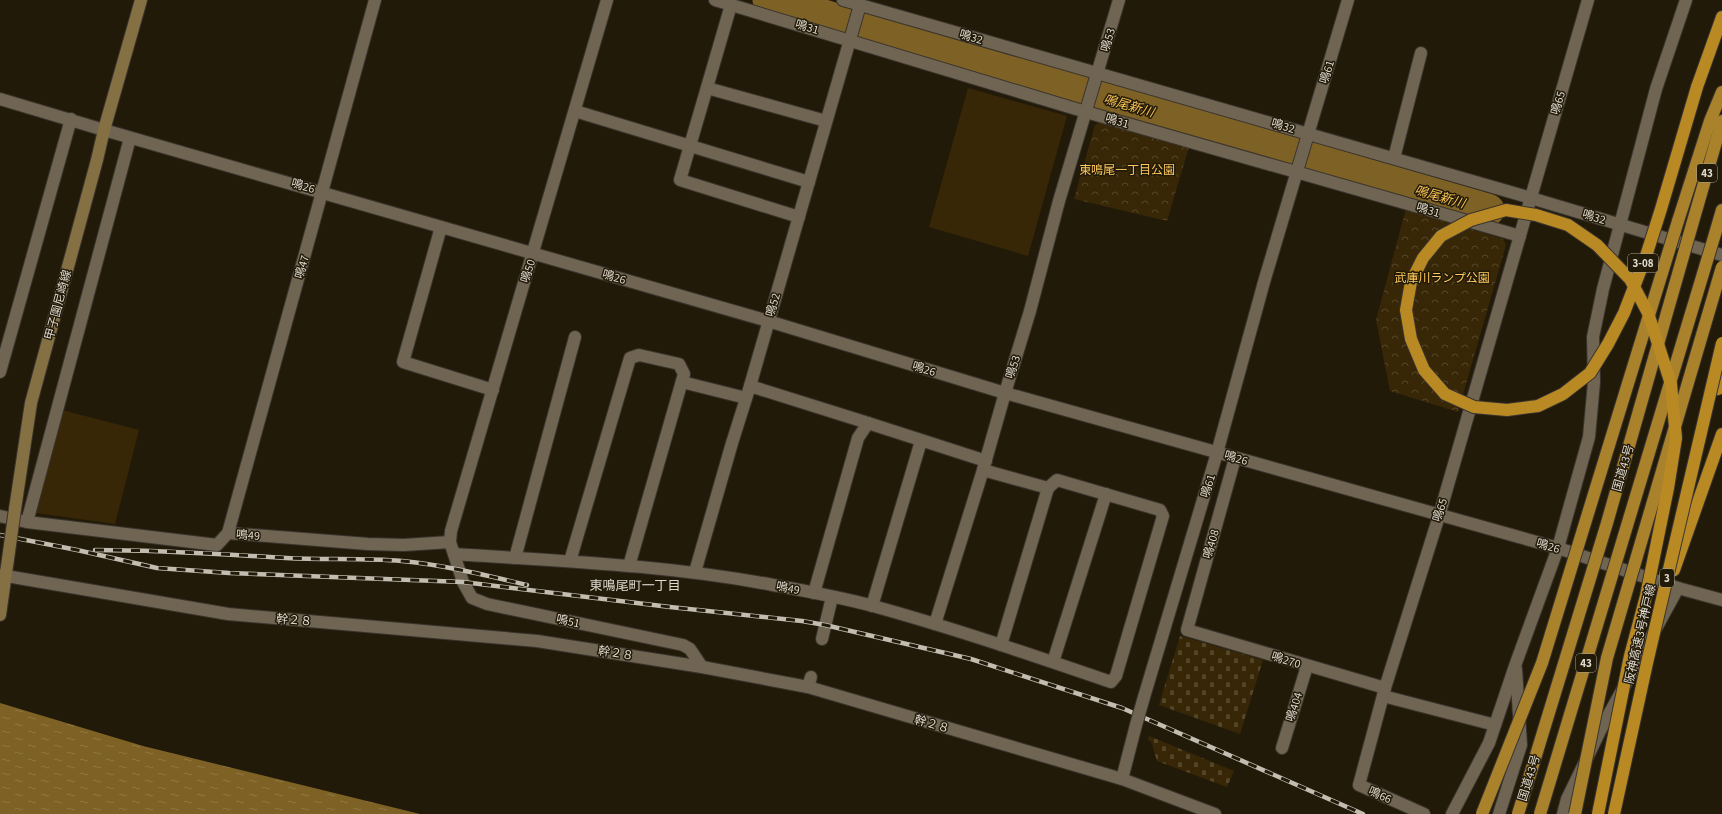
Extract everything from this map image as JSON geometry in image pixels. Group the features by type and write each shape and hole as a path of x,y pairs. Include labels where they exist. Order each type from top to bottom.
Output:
{"highway":[{"name":"3-08","path":"1598,814 1630,656 1648,588 1668,488 1676,438 1671,384 1648,313 1637,293 1634,286 1630,279 1597,245 1568,225 1536,215 1506,210 1470,220 1441,236 1423,258 1411,282 1406,310 1411,339 1424,370 1445,394 1474,407 1507,410 1538,406 1563,394 1590,373 1608,344 1624,313 1632,291 1635,284 1638,277 1646,256 1697,87 1722,17"},
{"path":"1482,814 1542,663 1678,221 1710,121 1722,92"},
{"name":"国道43号","path":"1518,814 1607,522 1722,120"},
{"name":"国道43号","path":"1540,814 1722,210"},
{"path":"1575,814 1607,658 1722,267"},
{"name":"阪神高速3号神戸線","path":"1614,814 1647,664 1722,343"},
{"name":"阪神高速3号神戸線","path":"1618,814 1674,570 1722,375"},
{"path":"1674,570 1722,434"}],"main road":[{"name":"甲子園尼崎線","path":"0,615 3,576 8,559 31,403 104,130 141,0"}],"street":[{"name":"鳴47","path":"228,533 375,0"},
{"name":"鳴50","path":"450,542 453,524 607,0"},
{"name":"鳴31","path":"715,0 850,38 1087,110 1520,235"},
{"name":"鳴32","path":"843,0 859,8 1097,76 1307,139 1394,158 1618,230 1722,255"},
{"name":"鳴53","path":"935,624 985,465 1030,311 1059,201 1119,0"},
{"name":"鳴61","path":"1122,779 1144,697 1217,453 1264,282 1348,0"},
{"name":"鳴65","path":"1359,785 1384,692 1439,516 1588,0"},
{"path":"1452,814 1489,743 1516,663 1558,548 1588,437 1594,382 1593,338 1602,289 1656,89 1686,0"},
{"path":"731,5 680,180 799,217"},
{"name":"鳴52","path":"695,572 859,8"},
{"path":"1394,158 1421,53"},
{"path":"707,88 826,121"},
{"path":"0,98 104,130"},
{"path":"575,111 809,182"},
{"path":"0,372 71,120"},
{"name":"鳴26","path":"104,130 768,321 1005,393 1439,516 1558,548 1678,588 1722,600"},
{"path":"0,516 27,522 129,137"},
{"path":"441,227 403,362 492,390"},
{"path":"515,558 575,337"},
{"path":"570,561 630,358 639,355 679,364 684,374 629,566"},
{"path":"682,382 746,398"},
{"path":"750,386 868,423 879,425 1048,488"},
{"path":"814,593 858,438 868,423"},
{"path":"872,606 921,441"},
{"name":"鳴408","path":"1187,630 1235,458"},
{"path":"1001,645 1048,488 1056,480 1106,494 1053,662"},
{"name":"鳴49","path":"454,554 570,561 695,572 772,584 832,596 935,624 1111,682 1116,676 1163,516 1160,510 1106,494"},
{"name":"鳴49","path":"27,522 217,545 228,533 368,544 404,545 450,542"},
{"path":"450,542 454,554"},
{"name":"鳴51","path":"454,554 463,582 472,598 487,604 683,645 690,649 702,666"},
{"name":"幹２８","path":"3,576 228,614 537,641 810,682 1122,779 1215,814"},
{"path":"1563,814 1567,799 1602,727 1678,588"},
{"path":"822,639 832,596"},
{"name":"鳴270","path":"1187,630 1495,725"},
{"path":"1499,814 1520,745 1516,663"},
{"name":"鳴404","path":"1282,748 1306,666"},
{"name":"鳴66","path":"1359,785 1424,814"}],"green space":[{"path":"968,88 1067,116 1028,256 929,227"},
{"name":"東鳴尾一丁目公園","path":"1103,121 1189,147 1167,221 1074,199 1095,125"},
{"name":"武庫川ランプ公園","path":"1406,209 1503,239 1506,245 1458,412 1390,391 1376,320"},
{"path":"62,410 139,430 115,524 36,513"},
{"path":"1180,636 1263,660 1240,734 1159,705"},
{"path":"1149,736 1234,771 1227,787 1157,761 1151,741 1148,740"}],"water":[{"path":"0,703 143,746 420,814 0,814"}],"waterway":[{"name":"鳴尾新川","path":"769,0 1488,210"}],"railway":[{"path":"0,535 157,568 229,573 463,582 802,621 825,625 971,659 1122,708 1363,814"},
{"path":"95,550 167,551 301,559 402,561 449,568 527,585"}],"district":[{"name":"東鳴尾町一丁目","path":"635,585"}]}
